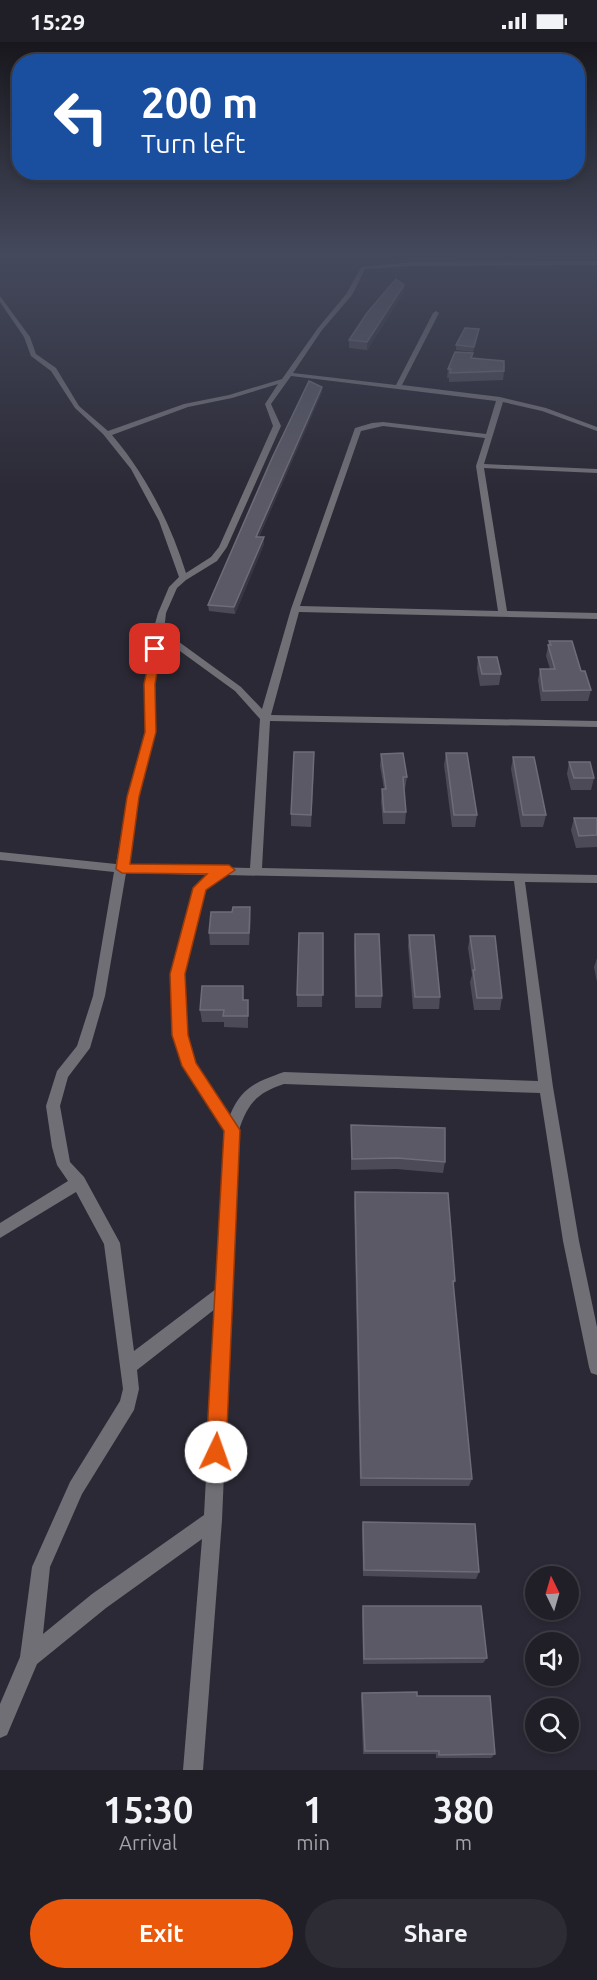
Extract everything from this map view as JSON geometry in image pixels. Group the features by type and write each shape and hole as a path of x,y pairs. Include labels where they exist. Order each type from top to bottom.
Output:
{"street":[{"path":"25,334 33,355 54,367 74,403 107,434 127,457 161,513 174,544 183,578"},
{"path":"0,1728 30,1657 41,1567 76,1488 128,1404 131,1389 112,1242 79,1182 64,1165 58,1147 53,1106 62,1075 83,1048 99,996 133,797 151,732 150,684 158,631 173,587 214,559 223,547 277,426 268,404 320,334"},
{"path":"398,387 425,334"},
{"path":"107,434 186,405 230,397 287,377 500,399 544,409 597,429"},
{"path":"500,399 480,466 503,614"},
{"path":"256,870 265,718 297,609 358,430 372,424 383,424 489,436"},
{"path":"480,466 597,471"},
{"path":"297,609 597,616"},
{"path":"158,631 238,689 265,718 597,724"},
{"path":"0,856 122,869 256,870 597,879"},
{"path":"229,870 211,878 200,888 177,974 180,1035 189,1066 232,1130"},
{"path":"519,878 546,1087 571,1241 597,1367"},
{"path":"193,1770 213,1520 232,1130 240,1104 257,1086 284,1078 546,1087"},
{"path":"0,1231 79,1182"},
{"path":"128,1366 225,1292"},
{"path":"30,1657 99,1601 213,1520"}],"building":[{"path":"353,334 372,334 367,342 349,340"},
{"path":"462,334 478,334 474,347 456,345"},
{"path":"455,352 473,353 471,358 504,361 504,371 450,373 451,369 448,369"},
{"path":"309,381 322,387 256,537 264,537 234,607 208,605 272,458"},
{"path":"549,641 572,641 581,671 585,671 591,690 543,691 540,669 555,669 548,645 551,645"},
{"path":"478,657 497,657 501,674 482,674"},
{"path":"294,752 314,752 311,815 291,814"},
{"path":"403,753 407,777 403,777 406,812 384,812 382,789 386,789 381,754"},
{"path":"446,753 467,753 477,815 454,815"},
{"path":"513,757 534,757 546,815 523,815"},
{"path":"569,762 590,762 594,778 574,778"},
{"path":"574,818 597,818 597,835 579,836"},
{"path":"233,907 250,907 249,933 209,933 211,912 232,912"},
{"path":"299,933 323,933 323,995 297,995"},
{"path":"355,934 379,934 382,996 356,996"},
{"path":"409,935 434,935 440,997 415,997"},
{"path":"470,936 495,936 502,998 477,998"},
{"path":"202,986 243,986 243,1000 248,1000 248,1016 223,1016 224,1010 200,1010"},
{"path":"351,1125 445,1128 445,1162 397,1158 352,1159"},
{"path":"355,1192 448,1193 455,1281 453,1281 472,1479 361,1478"},
{"path":"363,1522 475,1524 479,1572 364,1570"},
{"path":"363,1606 481,1606 487,1658 364,1659"},
{"path":"417,1692 417,1696 490,1696 495,1754 439,1755 439,1751 365,1751 362,1693"}],"route":[{"path":"155,649 150,684 151,732 133,797 122,869 229,870 211,878 200,888 177,974 180,1035 189,1066 232,1130 216,1452"}]}
